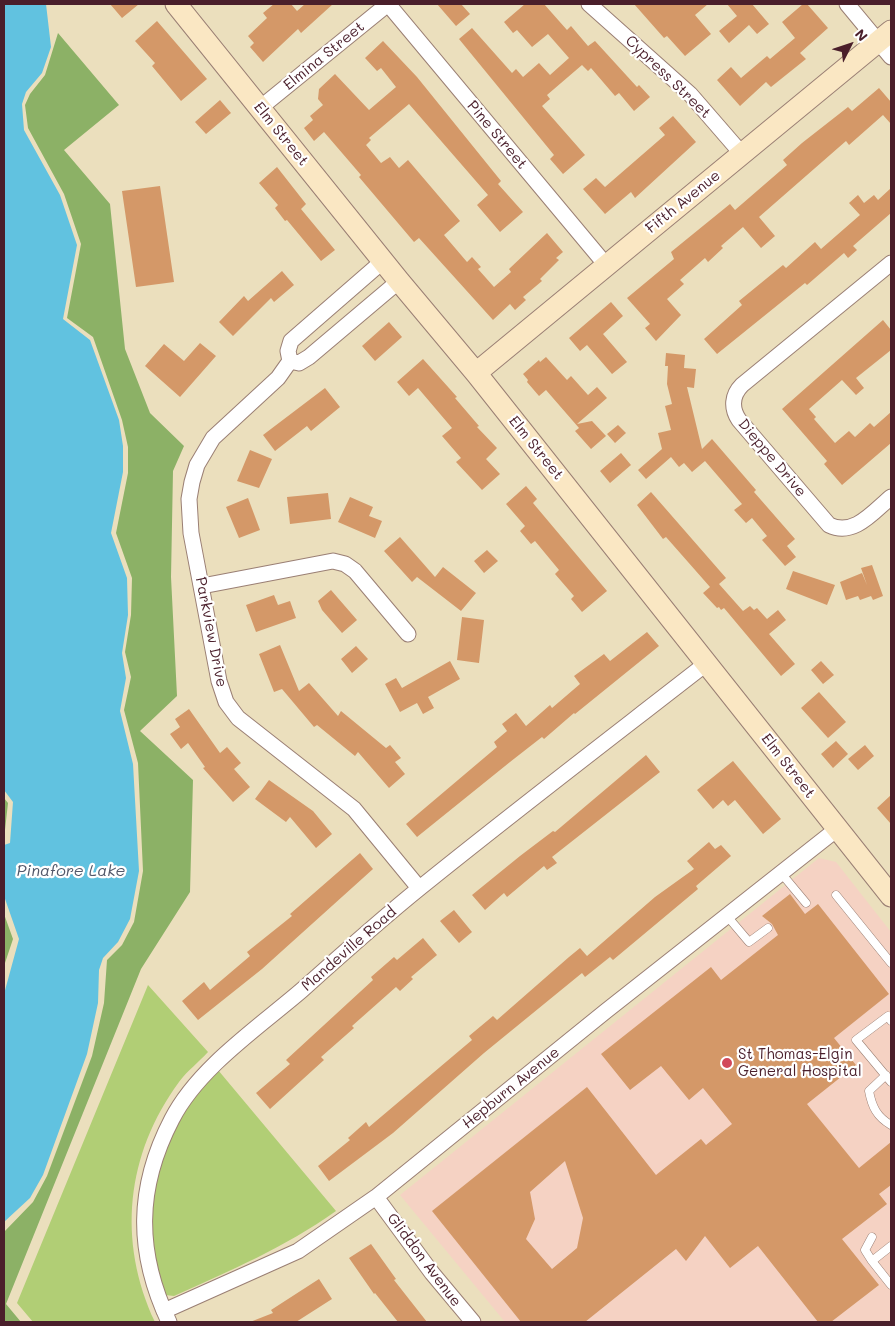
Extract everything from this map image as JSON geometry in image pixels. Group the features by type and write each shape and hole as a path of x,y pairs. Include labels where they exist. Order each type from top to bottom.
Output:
{"main road":[{"name":"Elm Street","path":"176,4 399,281 476,373 891,896"},
{"name":"Fifth Avenue","path":"476,373 742,154 887,44"}],"street":[{"name":"Elmina Street","path":"260,108 388,4"},
{"name":"Pine Street","path":"388,4 606,265"},
{"name":"Cypress Street","path":"589,4 690,94 742,154"},
{"path":"847,4 887,44"},
{"name":"Parkview Drive","path":"383,261 291,341 288,351 290,361 278,378 220,431 197,465 188,499 189,516 219,681 230,708 243,722 354,809 419,888"},
{"name":"Dieppe Drive","path":"891,263 744,383 735,394 734,405 739,420 829,525 839,529 852,528 891,497"},
{"path":"290,361 299,363 309,357 399,281"},
{"path":"202,586 333,561 345,564 355,571 408,634"},
{"name":"Mandeville Road","path":"166,1317 150,1277 144,1242 145,1204 151,1169 172,1117 203,1076 419,888 707,663"},
{"name":"Hepburn Avenue","path":"166,1317 298,1251 376,1197 837,829"},
{"name":"Gliddon Avenue","path":"376,1197 432,1273 473,1322"}],"lane":[{"path":"781,873 806,902"},
{"path":"836,895 891,963"},
{"path":"727,916 749,942 768,928"},
{"path":"890,1017 856,1040 888,1079 869,1091 872,1105 881,1119 891,1126"},
{"path":"872,1237 865,1250 891,1285"},
{"path":"872,1261 891,1246"}],"shaded area":[{"name":"St Thomas-Elgin General Hospital","path":"819,858 836,862 891,932 891,1322 505,1322 400,1195"}],"green space":[{"path":"58,33 119,105 64,150 110,204 125,349 150,413 184,446 173,471 171,577 177,696 140,731 193,780 190,892 141,969 6,1304 21,1322 4,1322 4,1232 33,1202 47,1176 92,1056 104,1003 107,960 122,945 134,922 143,871 138,763 124,710 131,677 125,652 131,615 132,578 116,533 128,473 128,447 122,420 93,337 67,318 81,244 64,194 28,128 25,105 30,94 45,75"},
{"path":"4,798 8,803 4,839"},
{"path":"4,914 13,939 4,966"},
{"path":"148,985 208,1052 182,1078 161,1110 148,1138 138,1168 133,1199 132,1229 135,1260 143,1291 155,1322 33,1322 17,1303"},
{"path":"218,1070 336,1211 297,1236 257,1258 174,1296 165,1295 154,1266 150,1225 154,1188 164,1148 195,1092"}],"water":[{"name":"Pinafore Lake","path":"4,4 46,4 51,47 42,73 26,92 22,104 24,130 60,195 77,245 63,319 90,340 119,420 123,446 123,472 111,533 127,578 128,615 122,653 126,678 120,711 133,764 139,871 130,919 118,942 103,958 99,970 98,1003 87,1054 43,1175 30,1198 4,1222 4,994 19,939 4,896 4,845 10,843 13,802 4,790"}],"building":[{"path":"110,4 139,4 122,18"},
{"path":"274,4 291,4 297,11 305,4 333,4 301,33 298,29 263,62 250,47 254,43 248,36 267,18 263,13"},
{"path":"437,4 461,4 470,14 456,26"},
{"path":"525,4 544,4 567,30 571,26 588,46 595,41 637,87 639,85 650,97 634,111 619,93 615,96 591,68 588,71 582,65 547,95 550,99 542,106 585,155 563,174 550,159 554,155 459,39 472,28 512,73 516,69 523,77 539,63 550,75 569,58 548,34 532,47 517,30 513,33 504,22"},
{"path":"634,4 708,4 695,15 711,34 685,56 667,36 664,38"},
{"path":"727,4 752,4 769,24 757,34 749,25 729,43 719,31 737,16"},
{"path":"803,4 807,4 828,28 800,53 806,59 771,87 766,82 740,106 717,80 731,67 741,78 767,56 770,59 795,38 782,22"},
{"path":"157,21 207,79 181,101 152,66 155,63 135,41"},
{"path":"383,41 417,77 501,181 498,184 523,212 500,232 477,205 488,195 409,104 369,138 371,140 366,145 381,163 390,157 399,168 408,160 460,221 444,235 467,262 472,257 481,267 478,269 494,287 511,272 509,269 547,233 563,252 556,258 559,260 540,279 542,281 523,297 526,300 515,310 510,304 493,320 419,238 414,242 324,132 314,141 304,128 313,120 310,116 323,105 318,99 319,89 335,74 369,110 396,87 381,68 377,71 365,58"},
{"path":"879,88 891,102 891,124 883,115 849,145 846,141 759,217 775,236 761,248 743,227 721,246 723,248 708,262 705,258 680,280 684,284 667,299 681,315 656,341 645,328 650,324 627,298 674,259 671,252 730,204 735,210 787,165 783,160 802,143 848,107 852,111"},
{"path":"220,100 231,113 206,134 195,122"},
{"path":"673,116 696,142 635,198 631,192 605,214 583,189 596,178 605,187 665,135 659,128"},
{"path":"277,167 306,204 301,209 335,250 321,261 287,220 285,221 275,208 278,205 259,183"},
{"path":"160,186 174,282 136,287 122,191"},
{"path":"891,188 891,213 853,246 857,250 848,258 844,253 807,285 805,283 717,354 704,339 742,305 739,301 783,265 786,268 815,242 821,249 860,215 849,203 858,195 864,203 874,195 878,200"},
{"path":"282,271 294,285 274,302 271,298 233,336 219,322 244,296 248,301"},
{"path":"611,302 623,316 603,334 627,362 612,374 587,345 580,351 569,338"},
{"path":"883,320 891,330 891,350 856,378 864,388 856,395 842,380 809,409 816,417 814,419 835,443 849,431 855,437 870,423 874,427 891,412 891,443 842,485 824,464 827,461 782,409"},
{"path":"389,322 402,337 375,361 362,346"},
{"path":"200,343 216,356 180,397 145,366 164,344 184,361"},
{"path":"666,353 685,355 684,368 696,369 694,388 687,387 702,449 712,439 756,490 754,492 795,539 787,546 796,557 785,566 762,540 767,536 752,518 746,523 734,510 742,504 705,461 692,472 684,463 679,467 671,457 646,479 638,470 662,449 658,433 671,430 665,406 672,404 667,384 668,366 665,366"},
{"path":"546,357 567,380 571,376 588,395 597,387 607,398 577,424 592,421 606,436 591,449 575,431 579,428 546,390 539,396 523,374 539,360 540,362"},
{"path":"423,359 457,397 455,398 479,426 477,427 497,448 486,459 500,474 482,490 456,462 461,458 442,436 452,428 418,388 409,396 397,382"},
{"path":"325,388 340,407 311,431 307,426 275,451 263,435"},
{"path":"618,425 626,433 615,443 607,434"},
{"path":"250,450 272,459 259,488 237,481"},
{"path":"621,453 631,465 610,483 600,471"},
{"path":"526,486 537,499 533,503 607,591 582,612 571,599 574,596 555,574 559,570 535,541 531,544 520,531 525,526 506,504"},
{"path":"651,492 726,578 719,584 743,611 750,606 754,610 757,608 767,619 778,610 786,620 769,634 795,664 781,676 724,608 721,610 719,607 717,608 703,593 710,587 666,537 663,539 637,505"},
{"path":"328,493 331,519 290,524 287,497"},
{"path":"350,497 373,507 369,516 382,521 375,538 338,522"},
{"path":"248,498 260,530 239,538 226,507"},
{"path":"400,537 435,577 443,567 476,593 461,611 417,577 412,582 384,551"},
{"path":"487,550 498,561 484,573 474,561"},
{"path":"872,565 883,596 873,600 871,596 860,600 858,596 846,600 840,582 862,573 867,585 861,568"},
{"path":"793,571 835,585 827,605 786,589"},
{"path":"331,590 357,620 342,633 322,610 318,601"},
{"path":"274,595 278,605 290,601 296,618 256,632 246,605"},
{"path":"462,617 484,620 479,663 457,660"},
{"path":"647,632 659,646 544,739 542,737 417,837 406,824 497,747 494,742 507,731 502,724 516,713 526,726 550,705 552,708 580,684 574,676 604,654 610,661"},
{"path":"280,645 299,691 309,683 338,716 341,711 386,748 390,745 401,758 395,762 405,774 389,788 358,752 355,756 317,725 314,727 282,689 274,692 259,654"},
{"path":"356,646 368,659 352,673 341,659"},
{"path":"450,661 460,679 428,697 434,708 423,714 417,703 400,712 385,684 396,678 402,688"},
{"path":"821,661 834,675 823,684 811,670"},
{"path":"819,692 846,722 828,738 801,708"},
{"path":"189,709 220,753 227,747 241,763 234,769 250,787 233,802 203,768 205,767 188,743 181,749 170,734 180,727 175,719"},
{"path":"836,741 848,754 833,768 821,754"},
{"path":"865,745 874,756 858,770 848,759"},
{"path":"646,755 660,772 552,857 557,863 547,870 544,866 507,897 504,893 485,910 472,895 520,856 553,831 555,832"},
{"path":"733,761 781,819 763,834 735,800 728,806 723,800 713,809 697,790"},
{"path":"269,780 313,811 332,834 316,848 290,817 286,822 255,799"},
{"path":"891,795 891,824 877,808"},
{"path":"709,842 715,849 721,845 731,856 696,886 698,889 613,960 610,957 585,977 582,973 484,1053 393,1133 329,1181 318,1166 350,1140 348,1138 366,1122 369,1127 472,1040 469,1036 493,1016 497,1020 580,948 587,956 655,897 694,869 687,861"},
{"path":"360,853 373,869 262,969 198,1020 182,1001 204,982 210,990 250,956 247,952 292,916 290,914"},
{"name":"St Thomas-Elgin General Hospital","path":"790,894 805,914 818,904 889,994 834,1038 856,1065 807,1104 859,1168 891,1142 891,1185 879,1194 887,1204 842,1239 879,1285 831,1322 818,1322 758,1246 730,1268 705,1236 686,1261 676,1249 585,1322 521,1322 432,1211 587,1087 656,1175 701,1139 706,1145 732,1124 703,1088 689,1100 661,1066 630,1090 601,1054 711,967 721,980 778,935 772,924 762,916","holes":["565,1161 583,1218 577,1248 552,1269 526,1239 535,1219 530,1192"]},
{"path":"454,910 472,932 459,943 440,921"},
{"path":"423,938 437,955 411,977 413,979 400,991 396,987 352,1026 354,1028 321,1057 324,1060 270,1109 256,1093 290,1064 286,1060 373,980 371,977 394,957 397,960"},
{"path":"371,1244 396,1279 394,1280 427,1322 398,1322 374,1294 349,1258"},
{"path":"319,1279 332,1299 296,1322 250,1322 273,1313 271,1310"}],"place":[{"name":"St Thomas-Elgin General Hospital","path":"727,1063"}]}
